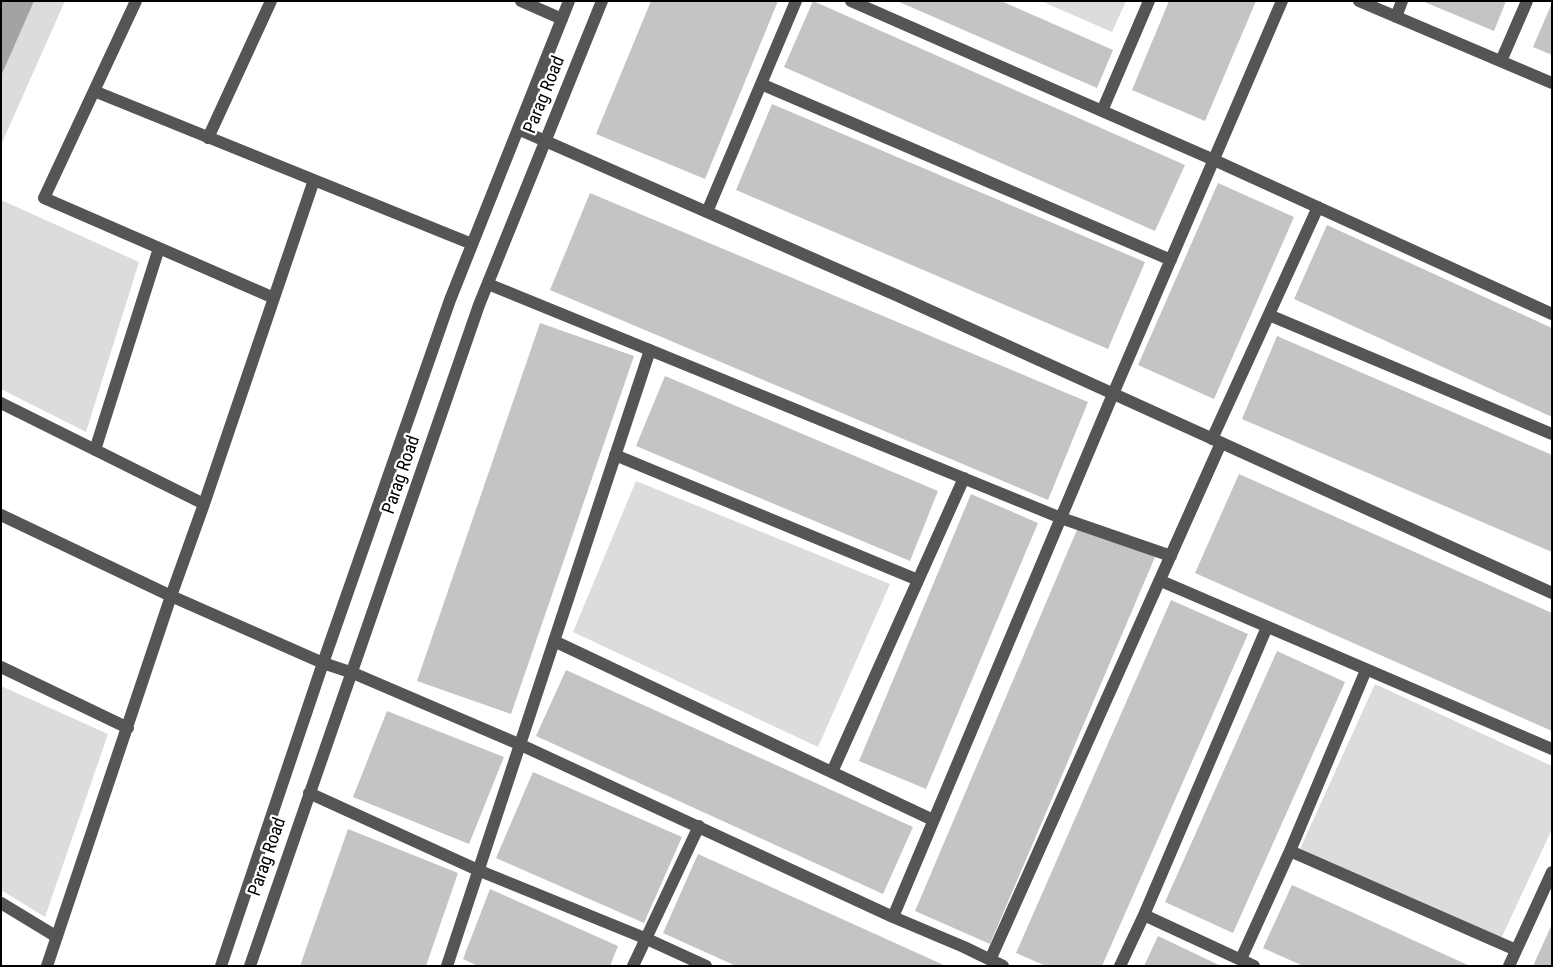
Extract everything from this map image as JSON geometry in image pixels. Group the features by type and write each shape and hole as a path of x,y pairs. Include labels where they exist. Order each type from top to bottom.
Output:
{"street":[{"path":"136,1 44,198 274,298"},
{"path":"208,138 271,1"},
{"path":"521,1 562,19"},
{"name":"Parag Road","path":"221,966 323,663 450,300 569,1"},
{"name":"Parag Road","path":"250,966 488,284 602,1"},
{"path":"707,212 796,1"},
{"path":"851,1 1214,160 1552,314"},
{"path":"1102,111 1149,1"},
{"path":"893,917 1113,394 1282,1"},
{"path":"1359,1 1552,83"},
{"path":"1396,17 1402,1"},
{"path":"1501,62 1527,1"},
{"path":"761,84 1171,260"},
{"path":"94,91 472,244"},
{"path":"518,129 907,300 1552,593"},
{"path":"47,966 171,596 314,180"},
{"path":"990,960 1161,581 1269,315 1318,207"},
{"path":"95,450 159,248"},
{"path":"488,284 1061,518 1171,556"},
{"path":"1269,315 1552,434"},
{"path":"447,966 480,871 650,350"},
{"path":"1,402 204,504"},
{"path":"615,455 918,580"},
{"path":"832,772 964,478"},
{"path":"1,515 171,596 323,663 353,673 521,745 1003,966"},
{"path":"1161,581 1552,749"},
{"path":"1120,966 1144,915 1267,627"},
{"path":"554,641 933,820"},
{"path":"1,667 128,728"},
{"path":"1240,960 1290,851 1366,670"},
{"path":"309,793 480,871 647,939 706,966"},
{"path":"633,966 699,826"},
{"path":"1290,851 1516,950"},
{"path":"1509,966 1552,872"},
{"path":"1,903 57,937"},
{"path":"1144,915 1254,966"}],"shaded area":[{"path":"1,1 65,1 1,145"},
{"path":"1,1 34,1 1,76"},
{"path":"1041,1 1126,1 1112,32"},
{"path":"1,200 139,262 86,432 1,389"},
{"path":"636,481 890,584 818,747 573,632"},
{"path":"1375,684 1552,766 1552,829 1500,941 1300,849"},
{"path":"1,686 108,734 45,917 1,890"}],"building":[{"path":"651,1 778,1 705,179 596,134"},
{"path":"813,1 1185,165 1155,231 784,67"},
{"path":"897,1 1001,1 1113,50 1097,88"},
{"path":"1169,1 1256,1 1205,121 1132,90"},
{"path":"1422,1 1506,1 1494,31"},
{"path":"1552,3 1552,55 1533,47"},
{"path":"772,104 1145,262 1108,349 736,190"},
{"path":"1218,183 1294,217 1214,399 1138,365"},
{"path":"590,193 1088,402 1048,500 550,290"},
{"path":"1327,225 1552,328 1552,417 1294,299"},
{"path":"540,323 634,356 511,714 417,681"},
{"path":"1277,336 1552,455 1552,552 1242,419"},
{"path":"665,376 938,491 910,561 636,446"},
{"path":"1239,474 1552,613 1552,731 1195,573"},
{"path":"971,494 1038,523 926,789 859,761"},
{"path":"1079,525 1155,557 990,944 915,911"},
{"path":"1171,600 1248,634 1102,966 1046,966 1016,953"},
{"path":"1277,651 1345,682 1233,933 1165,902"},
{"path":"566,670 913,827 883,894 536,736"},
{"path":"387,711 504,757 469,844 353,797"},
{"path":"533,772 682,837 644,923 496,858"},
{"path":"348,829 458,873 426,966 300,966"},
{"path":"698,854 946,966 736,966 663,933"},
{"path":"1292,885 1470,966 1303,966 1263,948"},
{"path":"490,889 618,946 610,966 478,966 463,959"},
{"path":"1552,924 1552,966 1533,966"},
{"path":"1158,936 1221,966 1144,966"}]}
